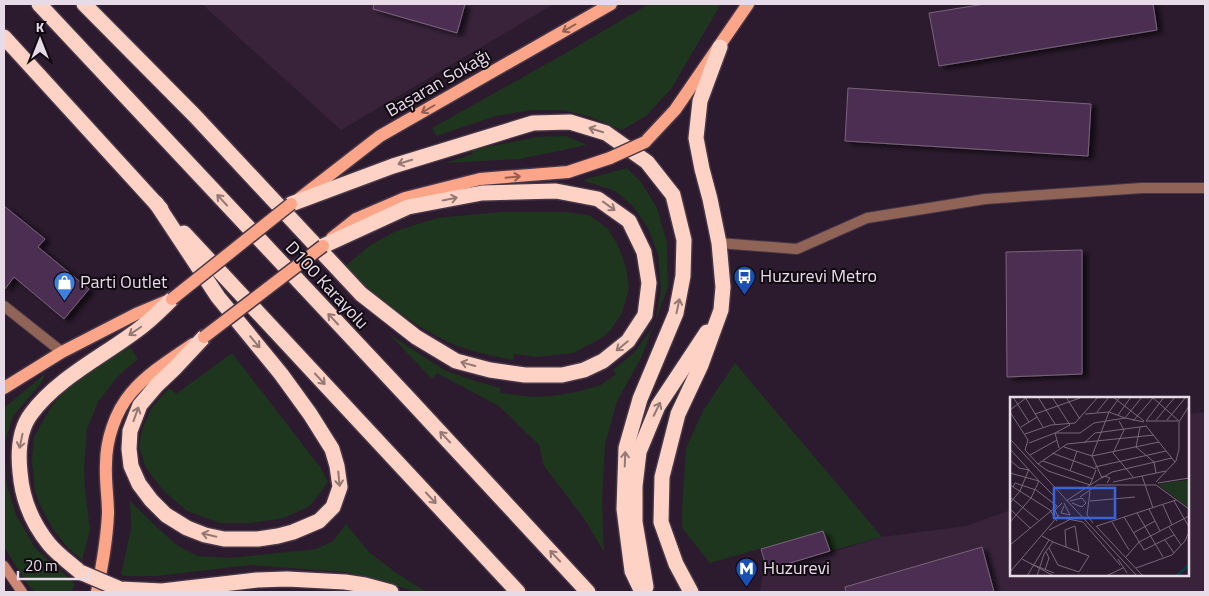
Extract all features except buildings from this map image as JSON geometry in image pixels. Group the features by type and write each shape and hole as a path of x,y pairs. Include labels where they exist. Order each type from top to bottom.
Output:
{"highway":[{"name":"D100 Karayolu","path":"38,4 588,592"},
{"path":"84,4 195,116 361,294 416,337 456,361 490,370 525,375 562,376 584,370 603,361 628,340 645,315 649,284 644,252 629,221 598,198 556,191 482,193 408,207 323,246"},
{"path":"4,36 156,203 518,592"},
{"path":"691,592 676,564 661,522 662,476 678,414 701,365 721,310 723,287 719,243 696,138 700,101 720,47"},
{"path":"291,204 393,166 533,123 570,122 606,133 647,162 673,195 684,240 684,276 676,313 640,399 626,448 624,509 632,570 642,592"},
{"path":"156,203 218,297 281,374 332,449 340,487 333,507 319,521 293,532 271,537 241,540 214,537 187,528 166,515 139,484 131,466 128,449 130,431 140,405 157,384 204,337"},
{"path":"172,299 144,325 53,390 30,414 19,448 21,480 30,515 50,545 80,572 120,589 162,591 257,580 287,579 345,582 392,592"},
{"path":"648,592 635,522 635,486 639,452 658,406 721,310"}],"main road":[{"name":"Başaran Sokağı","path":"4,388 62,352 136,314 172,299 380,136 611,4"},
{"path":"97,592 105,550 108,513 106,463 110,439 116,417 130,394 151,372 204,337 356,219 405,198 480,179 568,172 610,158 645,142 675,110 748,4"}],"street":[{"path":"719,243 797,249 868,218 985,199 1142,188 1205,188"},
{"path":"4,306 62,352"},
{"path":"4,566 22,592"}],"shaded area":[{"path":"202,4 554,4 341,130"},
{"path":"1205,412 1205,592 760,592 763,573 882,537 966,526 1010,510 1010,576 1189,576 1189,414"}],"green space":[{"path":"649,4 721,4 671,89 646,116 622,130 591,117 563,110 532,110 496,116 436,136 432,128"},
{"path":"566,136 587,145 520,159 446,163 473,154 471,150 537,137"},
{"path":"627,168 641,182 657,208 667,243 668,287 656,319 661,289 658,254 648,228 632,205 615,191 582,180"},
{"path":"502,212 564,212 589,215 607,228 618,245 626,267 629,289 622,313 610,331 600,339 573,353 537,357 514,354 513,360 485,354 457,346 414,323 389,305 344,267 369,246 396,231 437,218"},
{"path":"653,327 641,358 617,401 605,444 602,502 604,552 585,520 544,466 539,445 499,406 437,373 432,379 389,334 444,370 500,388 500,393 532,397 576,392 601,385 616,374 613,370 633,354"},
{"path":"130,347 138,359 118,376 98,402 87,429 84,469 90,530 82,560 68,548 53,529 40,505 35,491 32,462 34,437 51,407 66,390 92,370"},
{"path":"232,353 320,467 328,482 310,506 284,518 251,523 220,523 187,511 164,491 146,468 139,447 142,430 151,409 169,388 176,394"},
{"path":"735,363 882,537 830,551 822,531 710,563 682,528 686,448 703,411"},
{"path":"46,373 41,383 13,416 4,445 4,408"},
{"path":"4,447 7,486 16,515 35,548 75,584 71,592 35,592 26,582 4,547"},
{"path":"130,501 177,545 197,556 231,558 316,549 333,541 346,524 370,553 426,592 418,592 346,572 251,565 156,576 121,575 131,529"}],"place":[{"name":"Huzurevi Metro","path":"744,295"},
{"name":"Parti Outlet","path":"64,301"},
{"name":"Huzurevi","path":"747,587"}]}
